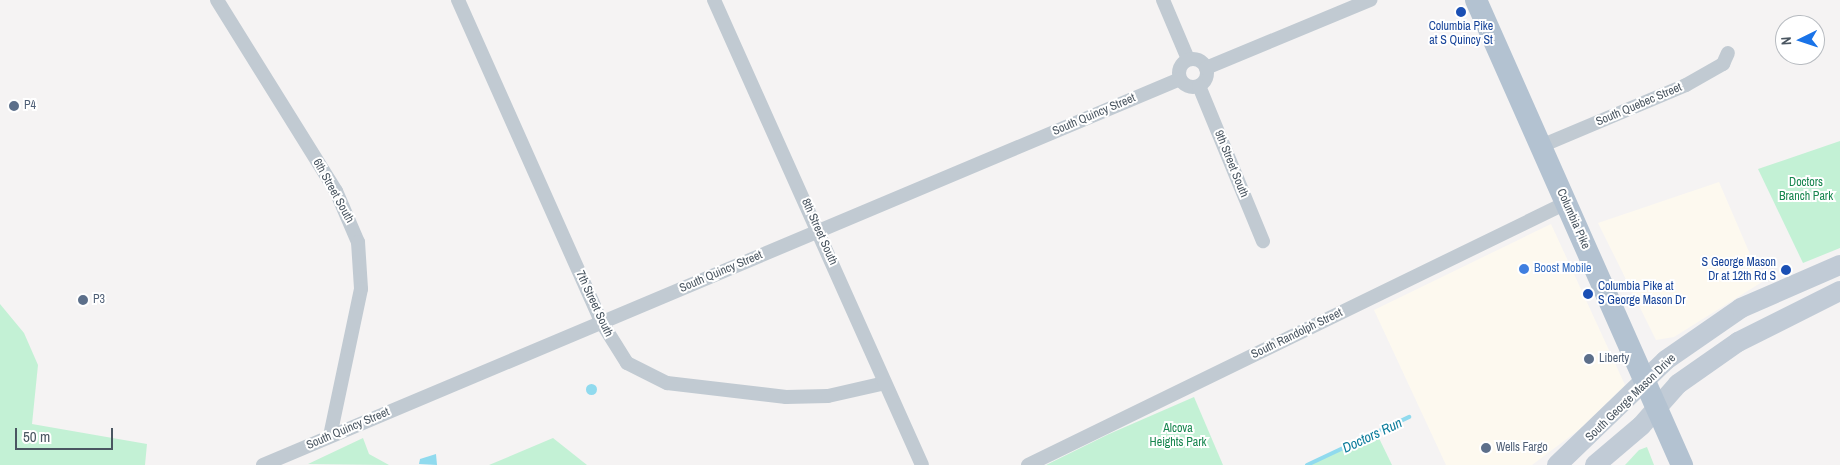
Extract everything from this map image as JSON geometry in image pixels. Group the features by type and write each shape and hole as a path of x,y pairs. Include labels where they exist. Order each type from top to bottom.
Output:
{"main road":[{"name":"Columbia Pike","path":"1476,0 1682,465"},
{"name":"South George Mason Drive","path":"1557,465 1666,360 1741,308 1840,265"},
{"name":"South George Mason Drive","path":"1594,465 1656,409 1678,384 1738,342 1840,291"}],"street":[{"name":"6th Street South","path":"217,0 336,191 358,242 361,288 330,436"},
{"name":"7th Street South","path":"458,0 602,323 627,363 667,383 786,397 828,396 885,383"},
{"name":"8th Street South","path":"714,0 922,465"},
{"path":"1163,0 1188,59"},
{"path":"1206,68 1370,0"},
{"name":"South Quebec Street","path":"1541,146 1686,85 1723,64 1728,53"},
{"path":"1188,59 1197,59 1206,68 1207,76 1199,86 1186,86 1180,79 1179,70 1188,59"},
{"name":"South Quincy Street","path":"263,465 1180,79"},
{"name":"9th Street South","path":"1199,86 1263,242"},
{"name":"South Randolph Street","path":"1028,465 1566,203"}],"shaded area":[{"path":"1719,182 1762,282 1674,337 1656,340 1598,223"},
{"path":"1551,224 1625,385 1580,429 1532,465 1446,465 1374,310"}],"green space":[{"name":"Doctors Branch Park","path":"1840,141 1840,248 1803,263 1758,169"},
{"path":"0,304 24,333 38,365 32,424 147,444 145,465 0,465"},
{"name":"Alcova Heights Park","path":"1194,397 1223,465 1046,465 1109,434"},
{"path":"1376,432 1392,465 1306,465"},
{"path":"363,438 369,454 389,465 308,464"},
{"path":"553,438 587,465 489,465"},
{"path":"1647,447 1654,465 1625,465 1639,450"}],"water":[{"path":"591,383 597,389 591,395 585,389"},
{"path":"436,454 437,465 419,464 420,459"}],"waterway":[{"name":"Doctors Run","path":"1307,465 1409,417"}],"place":[{"name":"Columbia Pike at S Quincy St","path":"1461,12"},
{"name":"P4","path":"14,106"},
{"name":"Boost Mobile","path":"1524,269"},
{"name":"S George Mason Dr at 12th Rd S","path":"1786,270"},
{"name":"Columbia Pike at S George Mason Dr","path":"1588,294"},
{"name":"P3","path":"83,300"},
{"name":"Liberty","path":"1589,359"},
{"name":"Wells Fargo","path":"1486,448"}]}
